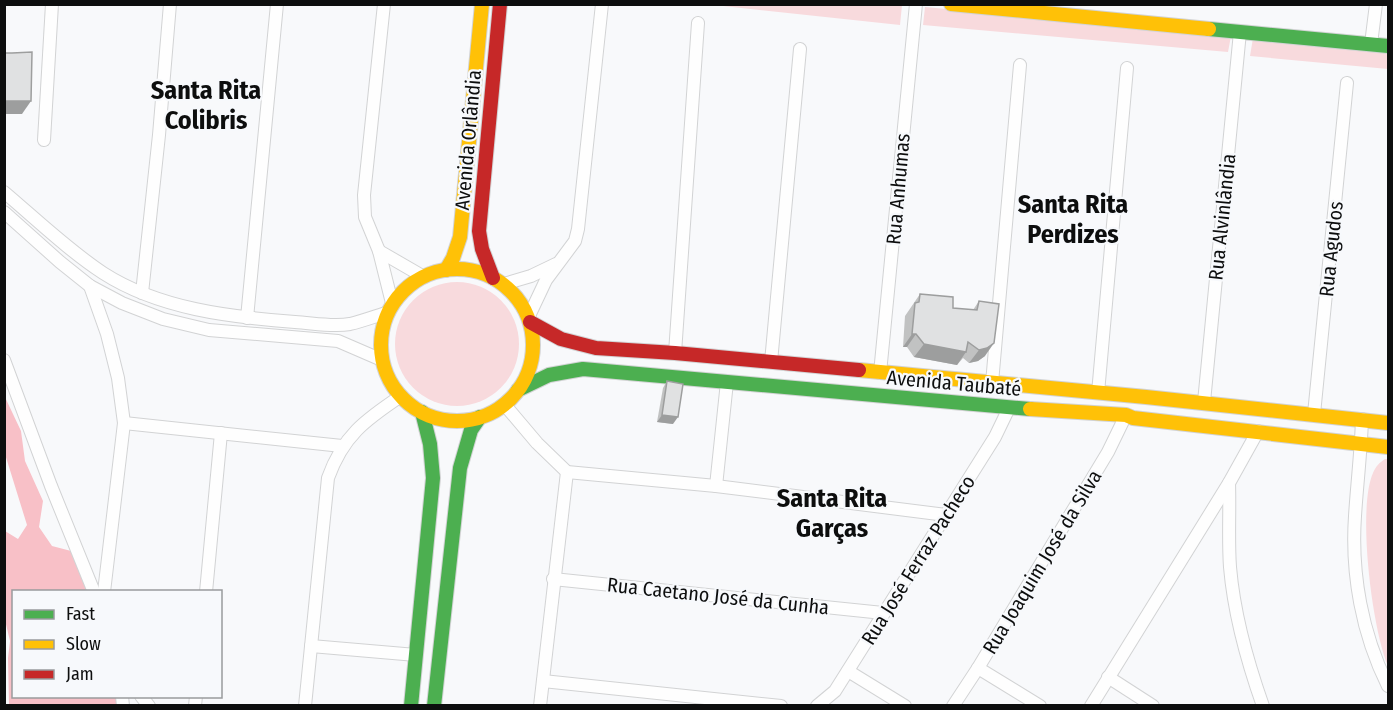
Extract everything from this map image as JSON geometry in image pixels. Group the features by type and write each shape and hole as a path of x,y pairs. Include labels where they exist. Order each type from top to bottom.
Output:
{"street":[{"path":"44,140 52,4"},
{"path":"142,293 170,4"},
{"path":"247,318 277,4"},
{"path":"384,4 364,195 365,217 379,251 391,307"},
{"name":"Avenida Orlândia","path":"446,270 460,237 482,4"},
{"name":"Avenida Orlândia","path":"498,281 482,249 479,231 500,4"},
{"path":"529,319 546,280 575,241 578,230 602,4"},
{"name":"Rua Anhumas","path":"880,373 915,4"},
{"path":"951,4 1389,46"},
{"path":"1371,44 1376,4"},
{"path":"675,353 699,23"},
{"name":"Rua Alvinlândia","path":"1204,402 1240,32"},
{"path":"771,362 800,49"},
{"path":"992,383 1020,65"},
{"path":"1098,393 1127,68"},
{"name":"Rua Agudos","path":"1314,414 1347,83"},
{"path":"4,192 104,273 142,293 200,310 247,318 328,324 349,324 391,307"},
{"path":"4,212 90,286 122,303 163,319 208,330 338,342 382,360"},
{"path":"379,251 424,277"},
{"path":"498,281 531,276 557,264"},
{"path":"446,270 469,270 498,281 517,297 529,319 533,349 529,370 518,390 504,404 480,417 452,421 422,412 401,396 390,381 382,360 383,329 391,307 405,289 424,277 446,270"},
{"path":"90,286 107,334 118,378 124,423 104,590"},
{"name":"Avenida Taubaté","path":"529,319 560,339 574,344 1204,402 1389,423"},
{"path":"4,360 51,486 94,590"},
{"path":"821,391 824,368"},
{"name":"Avenida Taubaté","path":"518,390 535,380 564,370 583,369 1009,408 1126,414 1141,418 1389,447"},
{"path":"716,486 727,382"},
{"path":"1126,395 1126,414"},
{"path":"305,705 326,492 335,459 342,446 372,415 401,396"},
{"path":"1141,418 1146,397"},
{"path":"504,404 537,443 567,472 716,486 946,515"},
{"name":"Rua José Ferraz Pacheco","path":"817,705 835,691 848,671 995,437 1009,408"},
{"path":"411,705 433,478 430,444 422,412"},
{"name":"Rua Joaquim José da Silva","path":"953,705 978,668 1108,452 1126,414"},
{"path":"434,705 460,468 471,430 480,417"},
{"path":"1362,419 1362,443 1354,518 1355,569 1362,612 1377,664 1389,686"},
{"path":"124,423 342,446"},
{"path":"1091,705 1229,483 1258,431"},
{"path":"206,590 221,433"},
{"path":"540,705 567,472"},
{"path":"1229,483 1230,567 1239,624 1253,678 1263,705"},
{"name":"Rua Caetano José da Cunha","path":"553,579 883,613"},
{"path":"311,646 416,655"},
{"path":"978,668 1040,705"},
{"path":"848,671 905,705"},
{"path":"1108,677 1153,705"},
{"path":"543,681 781,705"}],"shaded area":[{"path":"714,5 902,5 900,25"},
{"path":"925,7 1231,36 1228,52 923,25"},
{"path":"1253,38 1388,52 1388,69 1250,56"},
{"path":"457,282 481,287 501,300 514,320 519,344 514,368 501,388 481,401 457,406 433,401 413,388 400,368 395,344 400,320 413,300 433,287"},
{"path":"4,395 21,431 25,461 43,501 39,527 52,546 75,552 82,568 86,590 12,590 12,698 121,698 124,705 9,705 10,641 4,616 5,531 18,539 27,525 5,454"},
{"path":"1385,459 1388,459 1388,666 1382,649 1372,598 1366,540 1368,490 1374,471"}],"building":[{"path":"32,52 31,101 4,101 4,53"},
{"path":"920,294 953,297 953,308 977,310 979,301 999,304 994,343 979,350 968,342 966,352 924,344 916,334 912,334 915,303 919,302"},
{"path":"667,381 683,384 678,417 662,415"}],"traffic: fast":[{"path":"1209,29 1388,46"},
{"path":"518,390 549,375 583,369 1030,409"},
{"path":"411,706 433,478 430,444 422,412"},
{"path":"434,706 460,468 471,430 480,417"}],"traffic: slow":[{"path":"446,270 460,237 482,4"},
{"path":"951,4 1209,29"},
{"path":"457,269 486,275 499,282 510,292 520,303 527,316 533,345 527,374 520,387 510,398 499,408 486,415 457,421 428,415 415,408 404,398 394,387 387,374 381,345 387,316 394,303 404,292 415,282 428,275 457,269"},
{"path":"859,370 1388,423"},
{"path":"1030,409 1126,415 1133,418 1388,447"}],"traffic: jam":[{"path":"493,278 482,249 479,231 500,4"},
{"path":"530,322 561,339 596,348 859,370"}],"district":[{"name":"Santa Rita Colibris","path":"206,105"},
{"name":"Santa Rita Perdizes","path":"1073,218"},
{"name":"Santa Rita Garças","path":"832,513"}]}
